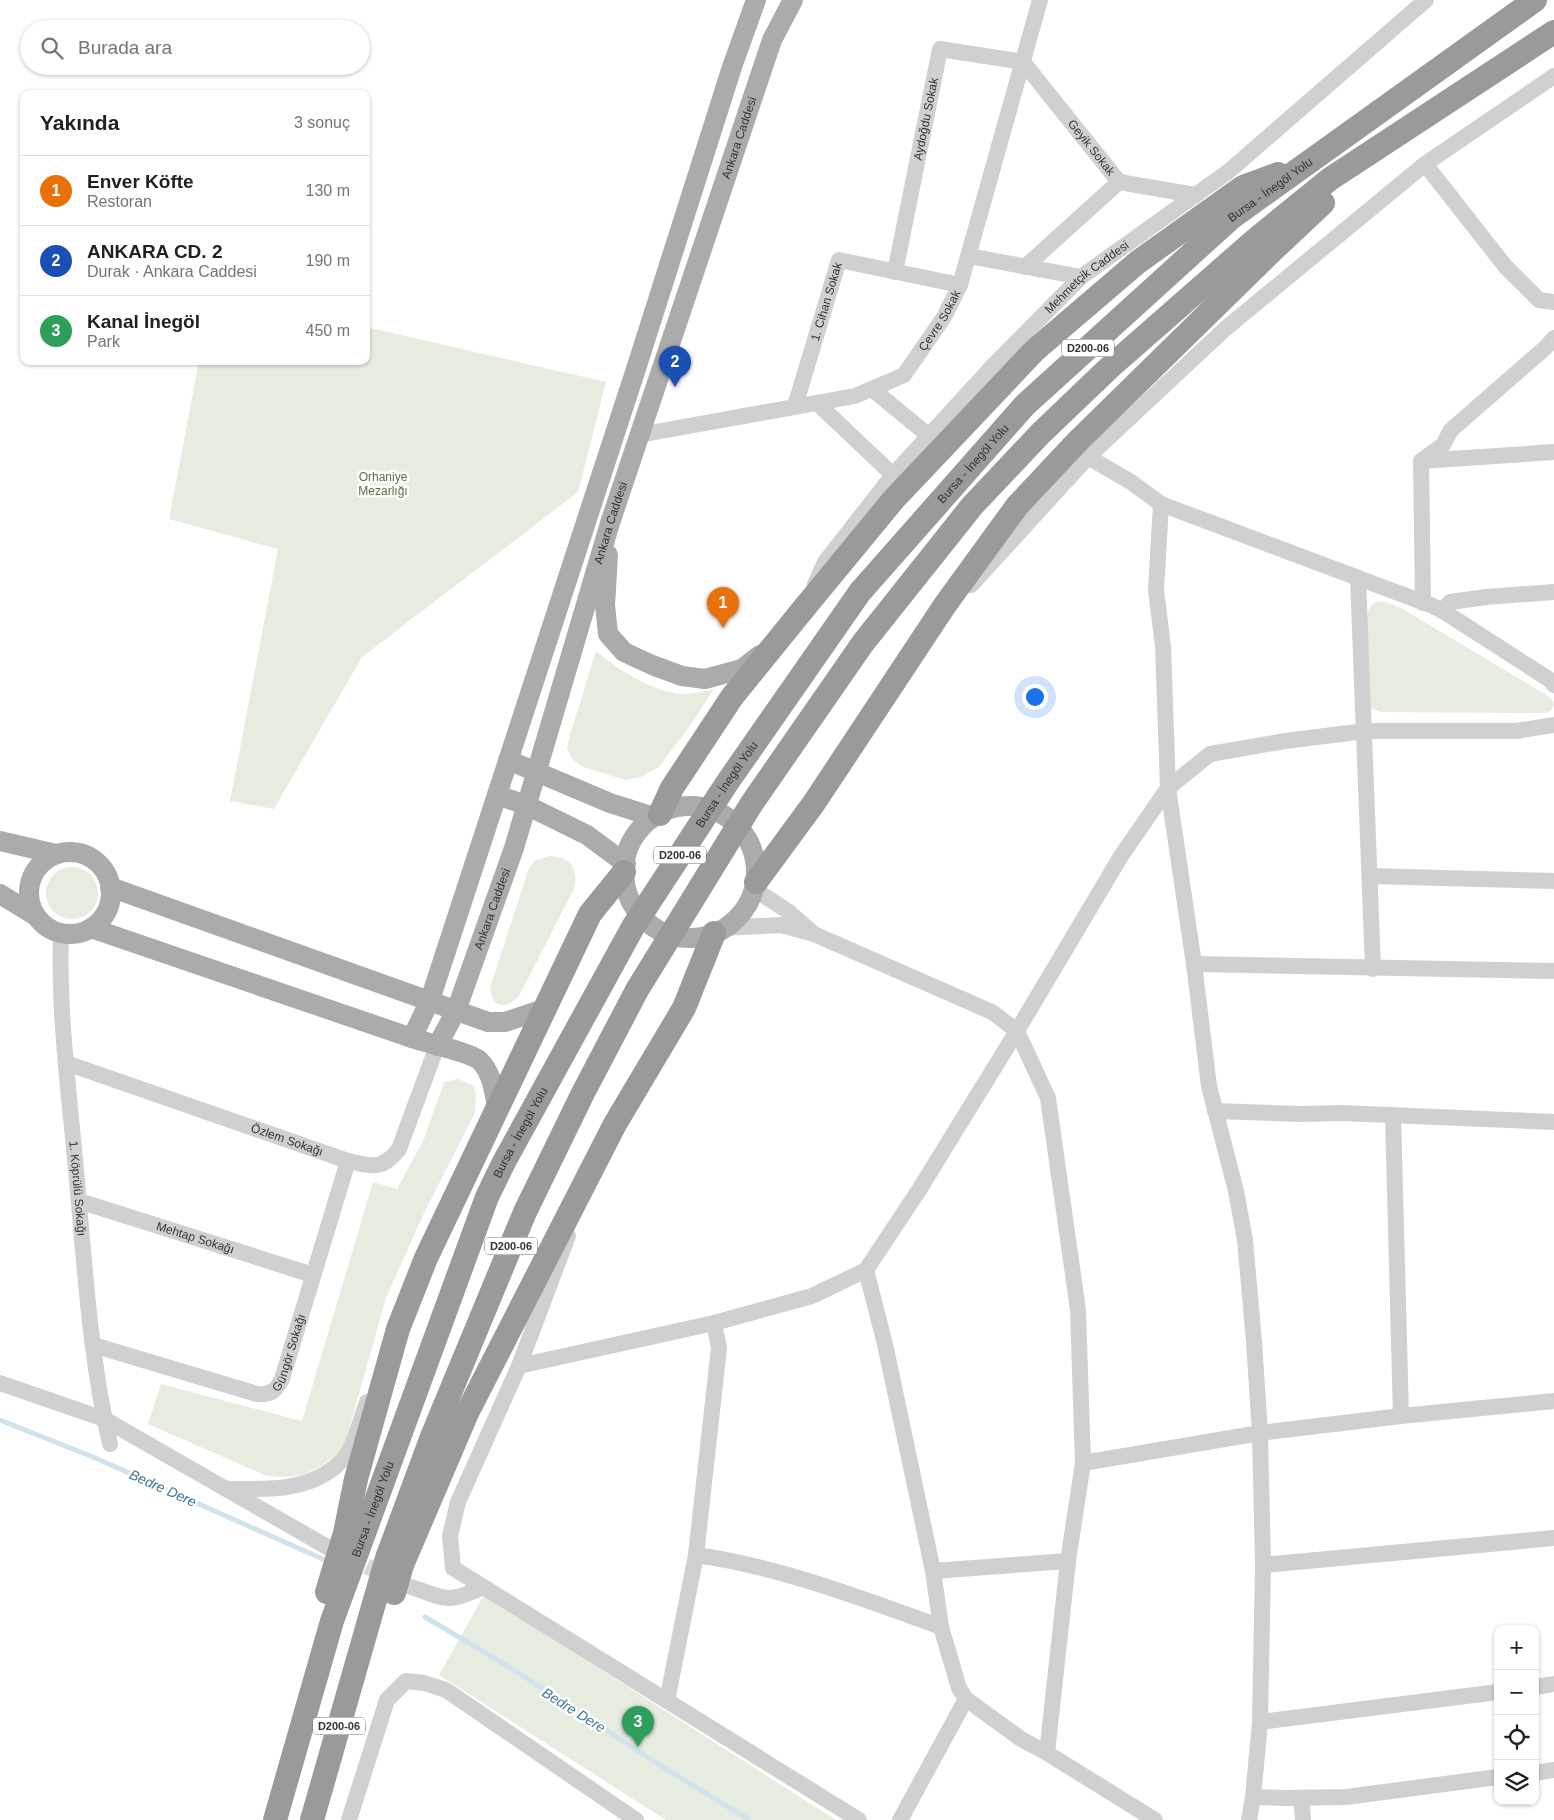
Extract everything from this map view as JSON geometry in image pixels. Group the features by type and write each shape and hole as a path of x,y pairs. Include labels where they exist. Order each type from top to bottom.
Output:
{"highway":[{"name":"Bursa - İnegöl Yolu","path":"274,1820 345,1539 488,1197 504,1162 633,927 727,783 860,592 1025,405 1231,218 1535,0"},
{"name":"Bursa - İnegöl Yolu","path":"312,1820 374,1635 400,1570 433,1434 525,1212 583,1093 637,990 752,803 863,643 972,506 1040,434 1109,368 1255,240 1330,179 1554,32"},
{"path":"755,885 814,803 924,636 1017,506 1078,441 1272,251 1400,132"},
{"path":"657,815 672,788 727,706 805,607 894,499 1034,351 1138,262 1243,187 1310,162"},
{"path":"345,1539 356,1479 394,1344 426,1258 590,914 625,868"},
{"path":"400,1570 467,1413 601,1150 684,1008 719,930"},
{"path":"318,1820 336,1778 374,1635"}],"main road":[{"name":"Ankara Caddesi","path":"412,1038 430,1000 732,67 756,0"},
{"name":"Ankara Caddesi","path":"437,1046 456,1011 494,907 610,523 639,435 772,40 793,0"},
{"path":"610,523 605,605 608,634 624,652 682,676 705,679 742,669 778,641"},
{"path":"508,760 610,803 657,815"},
{"path":"497,795 526,805 587,835 625,868"},
{"path":"695,806 716,811 734,823 748,840 756,860 755,885 749,903 736,920 719,930 697,938 675,937 654,928 638,913 628,894 625,868 628,851 638,832 657,815 674,808 695,806"},
{"path":"0,841 56,854"},
{"path":"0,894 36,916 52,930 72,934 92,928 107,910 111,899 107,875 91,857 80,853 56,854 45,860 36,869 31,880 29,893 31,905 36,916"},
{"path":"110,887 488,1022 505,1022 544,1009"},
{"path":"92,928 479,1060 493,1083 497,1107"}],"street":[{"name":"Çevre Sokak","path":"639,435 855,396 904,375 944,317 960,285 1040,0"},
{"name":"Mehmetçik Caddesi","path":"805,607 825,562 893,475 992,367 1081,277 1228,171 1426,0"},
{"name":"Aydoğdu Sokak","path":"895,272 940,49 1023,62"},
{"name":"Geyik Sokak","path":"1023,62 1119,182 1025,267"},
{"path":"924,636 1088,457 1225,328 1425,164 1554,76"},
{"path":"1425,164 1505,266 1539,300 1554,302"},
{"path":"1119,182 1195,195"},
{"path":"969,256 1081,277"},
{"name":"1. Cihan Sokak","path":"795,406 839,260 960,285"},
{"path":"1421,461 1443,445 1451,430 1554,338"},
{"path":"872,389 928,435"},
{"path":"817,403 893,475"},
{"path":"1421,461 1554,452"},
{"path":"1088,457 1131,482 1161,504 1444,611 1554,685"},
{"path":"1421,461 1423,602"},
{"path":"1161,504 1156,590 1163,646 1168,788 1194,964 1209,1086 1236,1191 1245,1240 1254,1342 1260,1433 1263,1565 1260,1722 1249,1820"},
{"path":"1358,578 1373,968"},
{"path":"1444,611 1450,602 1486,597 1554,592"},
{"path":"519,1366 714,1323 812,1296 866,1270 919,1190 1017,1031 1121,856 1168,788 1210,754 1285,740 1365,731 1516,731 1554,725"},
{"path":"1370,876 1554,881"},
{"path":"755,885 814,934"},
{"path":"719,930 781,925 814,934 992,1012 1017,1031 1048,1098 1078,1310 1083,1463 1068,1561 1047,1753"},
{"name":"1. Köprülü Sokağı","path":"61,933 60,976 79,1201 93,1345 104,1419 110,1444"},
{"path":"1194,964 1554,971"},
{"name":"Özlem Sokağı","path":"66,1063 348,1161 380,1166 400,1149 437,1046"},
{"path":"1215,1111 1393,1115 1554,1122"},
{"path":"1393,1115 1401,1416"},
{"path":"601,1150 519,1366 458,1502 450,1536 453,1568 859,1820"},
{"name":"Güngör Sokağı","path":"93,1345 257,1394 272,1393 278,1388 282,1378 348,1161"},
{"name":"Mehtap Sokağı","path":"79,1201 314,1275"},
{"path":"866,1270 885,1344 933,1571 941,1627 959,1688 966,1699 1022,1739 1155,1820"},
{"path":"667,1701 696,1555 719,1348 714,1323"},
{"path":"226,1489 273,1489 297,1486 319,1477 335,1466 348,1453 382,1362 394,1344"},
{"path":"0,1383 104,1419 226,1489 345,1539"},
{"path":"1083,1463 1260,1433 1401,1416 1554,1401"},
{"path":"1263,1565 1554,1538"},
{"path":"696,1555 723,1559 780,1574 866,1600 941,1627"},
{"path":"933,1571 1068,1561"},
{"path":"400,1570 446,1599 465,1595 483,1587"},
{"path":"349,1820 387,1700 406,1681 424,1683 446,1690 636,1820"},
{"path":"1539,1686 1554,1684"},
{"path":"1260,1722 1494,1693"},
{"path":"900,1820 966,1699"},
{"path":"1539,1772 1554,1770"},
{"path":"1253,1797 1346,1797 1494,1778"},
{"path":"1300,1798 1303,1820"}],"green space":[{"name":"Orhaniye Mezarlığı","path":"370,328 606,382 578,492 362,657 274,809 230,801 278,549 169,519 198,365 370,365"},
{"path":"1376,602 1385,602 1401,608 1548,696 1554,702 1552,710 1546,713 1380,712 1371,708 1367,619 1369,608"},
{"path":"596,651 625,672 671,693 690,694 713,690 692,723 659,767 641,777 625,780 583,767 572,759 567,749"},
{"path":"549,856 563,859 572,866 575,877 573,891 519,996 505,1005 501,1005 494,1000 490,988 529,868 535,861"},
{"path":"67,867 77,867 91,874 98,888 98,898 91,912 77,919 67,919 57,915 50,908 46,898 46,888 50,878 57,871"},
{"path":"458,1079 474,1086 476,1096 475,1113 425,1211 386,1298 344,1447 325,1463 306,1473 286,1477 274,1476 262,1474 148,1424 161,1384 302,1421 373,1182 397,1189 424,1139 444,1082"},
{"path":"484,1595 836,1820 666,1820 439,1675"}],"waterway":[{"name":"Bedre Dere","path":"0,1420 93,1457 325,1560"},
{"name":"Bedre Dere","path":"425,1617 511,1668 647,1757 749,1820"}],"tunnel":[{"path":"345,1556 390,1577"}],"place":[{"name":"ANKARA CD. 2","path":"675,387"},
{"name":"Enver Köfte","path":"723,628"},
{"name":"Kanal İnegöl","path":"638,1747"}]}
